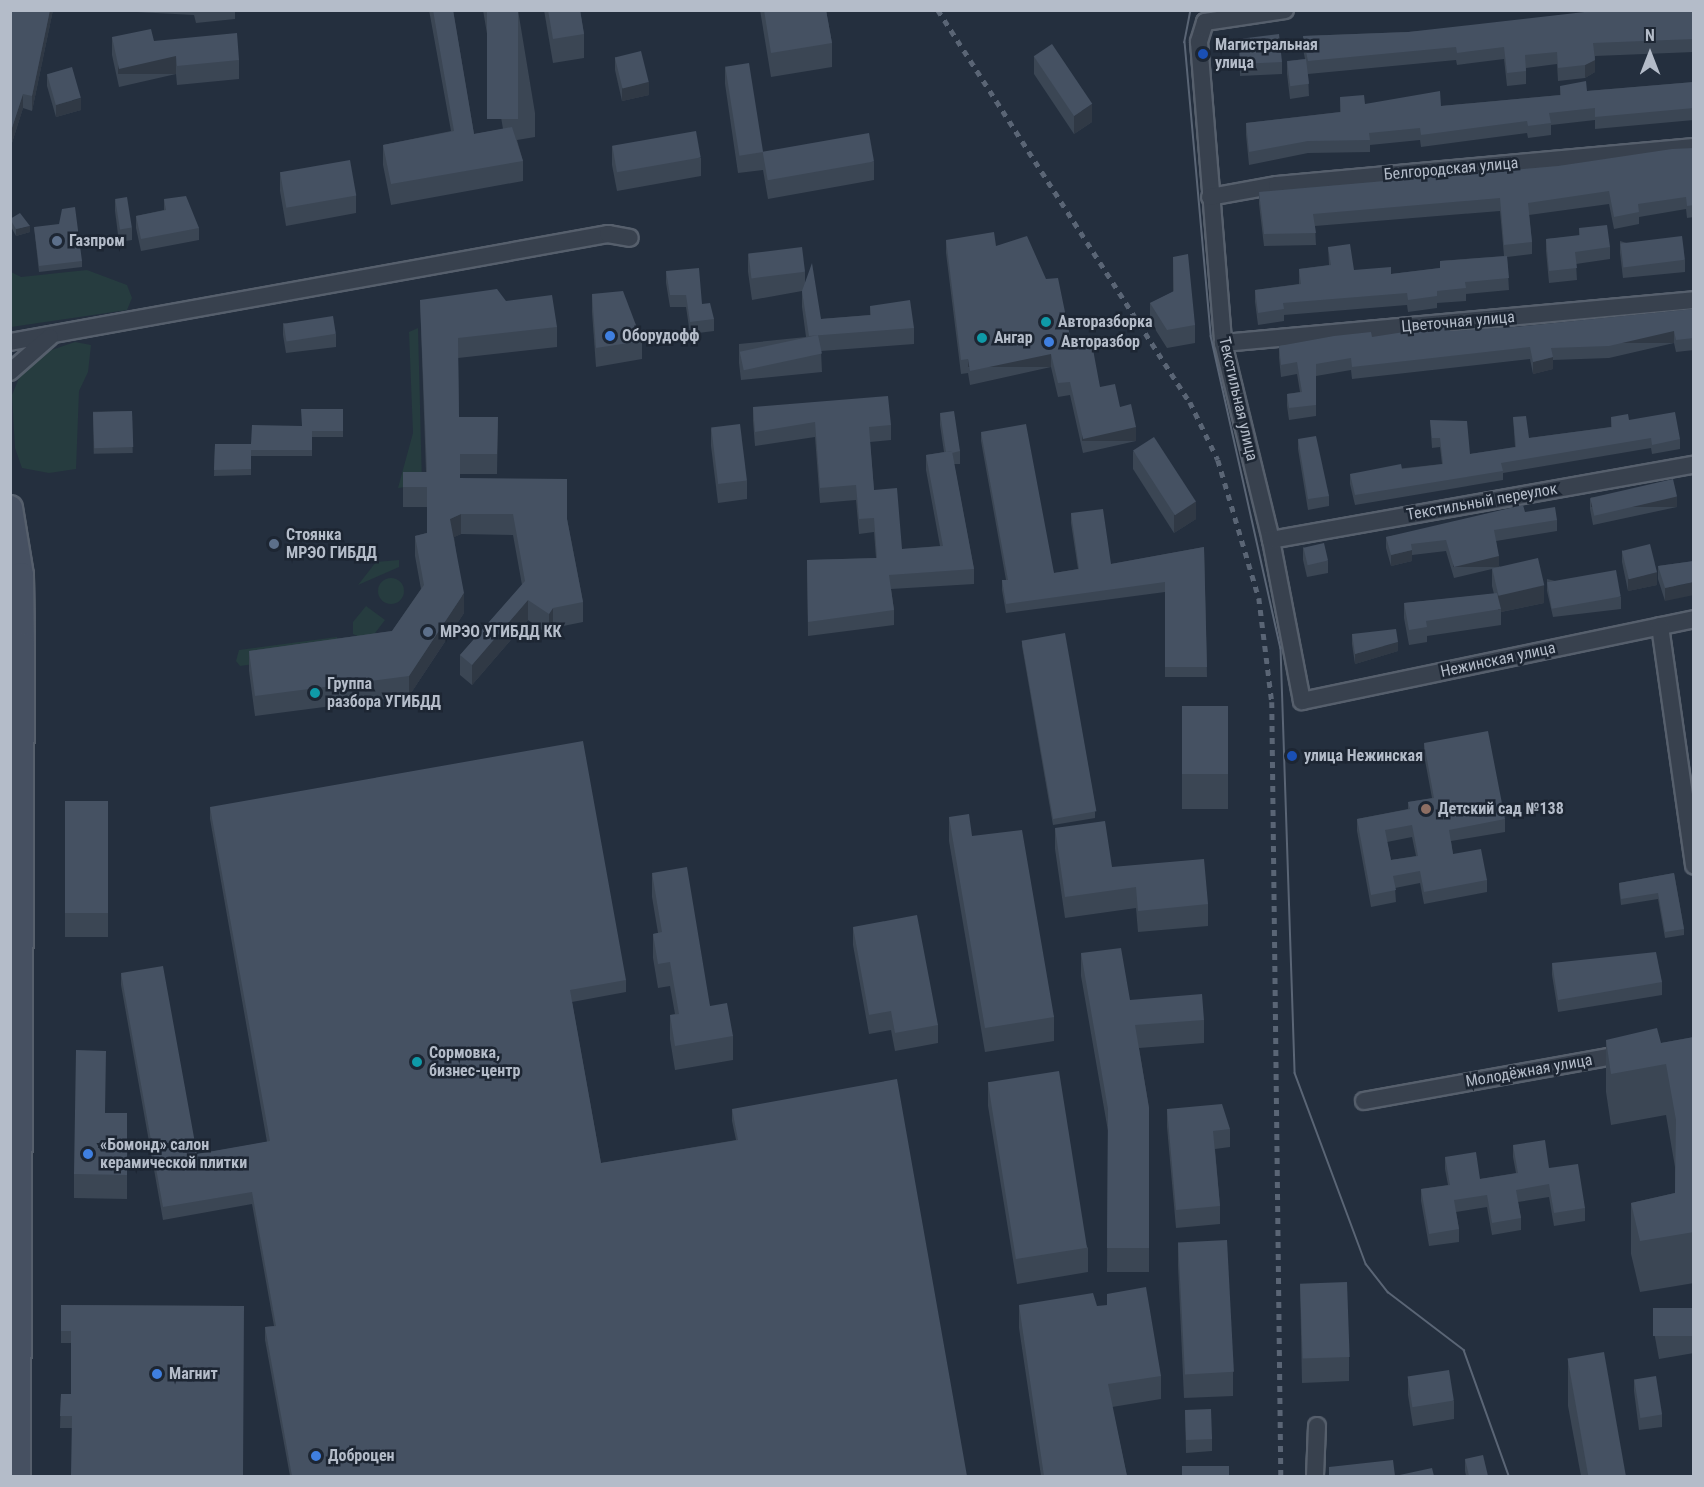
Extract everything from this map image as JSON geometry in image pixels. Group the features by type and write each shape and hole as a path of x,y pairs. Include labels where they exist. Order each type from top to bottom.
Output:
{"main road":[{"path":"10,508 22,633 15,1135 18,1476"}],"street":[{"name":"Текстильная улица","path":"1285,10 1205,22 1199,42 1223,343 1271,540 1302,701"},
{"name":"Белгородская улица","path":"1210,197 1277,185 1694,147"},
{"path":"10,342 58,331 608,234 630,238"},
{"name":"Цветочная улица","path":"1223,343 1694,300"},
{"path":"10,332 58,331"},
{"path":"10,372 58,331"},
{"name":"Текстильный переулок","path":"1271,540 1694,465"},
{"name":"Нежинская улица","path":"1302,701 1694,619"},
{"path":"1660,626 1694,866"},
{"name":"Молодёжная улица","path":"1364,1101 1640,1051"},
{"path":"1315,1476 1317,1426"}],"green space":[{"path":"87,270 127,285 132,298 127,310 11,327 11,272 21,277"},
{"path":"418,328 422,485 398,488 413,433 409,332"},
{"path":"75,342 91,345 88,372 79,391 76,469 49,473 22,468 15,448 12,395 19,378 37,355"},
{"path":"399,560 399,567 358,585 376,562"},
{"path":"391,578 400,582 404,591 400,600 391,604 382,600 378,591 382,582"},
{"path":"366,606 385,620 372,637 359,637 353,634 353,622"},
{"path":"337,637 337,649 329,654 240,666 236,661 239,650"}],"building":[{"path":"10,10 50,10 32,96 23,94 11,131 10,131"},
{"path":"433,10 453,10 474,134 512,127 523,161 391,184 383,145 454,131"},
{"path":"487,10 518,10 518,119 487,119"},
{"path":"548,10 580,10 584,34 553,39"},
{"path":"764,10 826,10 832,43 771,53"},
{"path":"1602,10 1694,10 1694,39 1593,43 1595,60 1585,65 1558,68 1557,52 1525,55 1526,71 1507,73 1504,47 1457,53 1456,47 1308,61 1303,36 1408,32"},
{"path":"151,29 154,41 237,33 239,60 177,66 176,56 119,69 112,37"},
{"path":"1279,34 1282,62 1240,64 1239,39"},
{"path":"1052,44 1092,104 1074,116 1034,56"},
{"path":"641,51 649,82 623,89 615,58"},
{"path":"1306,59 1309,84 1290,86 1287,61"},
{"path":"749,63 763,152 739,156 725,67"},
{"path":"72,67 81,98 56,105 47,74"},
{"path":"1586,81 1587,91 1694,82 1694,108 1595,117 1595,108 1549,113 1551,123 1528,126 1527,121 1421,135 1420,128 1369,133 1370,140 1308,141 1249,152 1246,123 1341,112 1340,97 1364,95 1365,104 1440,91 1441,106 1561,95 1560,86"},
{"path":"696,131 701,158 617,172 612,146"},
{"path":"869,133 874,162 768,180 763,152"},
{"path":"1694,148 1694,205 1687,206 1686,197 1638,204 1639,212 1614,217 1609,191 1528,203 1532,242 1504,245 1500,198 1313,214 1316,233 1264,234 1259,192 1558,166 1672,149"},
{"path":"350,160 356,195 286,208 280,172"},
{"path":"186,196 199,228 141,239 136,216 166,210 164,199"},
{"path":"127,197 132,228 120,229 115,199"},
{"path":"75,207 82,261 39,266 34,227 59,224 62,209"},
{"path":"20,213 30,226 16,229 10,219"},
{"path":"1607,225 1610,247 1575,252 1577,268 1549,271 1546,239 1580,235 1579,228"},
{"path":"994,232 996,246 1027,236 1046,279 1058,278 1072,346 1092,344 1100,387 1115,384 1120,407 1131,404 1136,427 1083,439 1070,382 1058,383 1051,354 970,371 968,359 961,360 946,240"},
{"path":"1682,236 1685,260 1623,267 1620,244"},
{"path":"1350,244 1354,270 1391,267 1391,274 1440,268 1440,261 1507,256 1509,278 1465,282 1466,288 1437,291 1437,296 1408,300 1407,293 1283,303 1284,309 1258,313 1255,290 1301,284 1299,269 1331,265 1328,247"},
{"path":"802,247 805,272 751,278 748,254"},
{"path":"1188,254 1195,325 1167,330 1150,303 1174,291 1173,257"},
{"path":"812,263 821,319 871,315 870,306 910,300 914,328 809,336 802,291"},
{"path":"699,268 702,304 710,303 714,319 690,322 686,295 670,295 666,271"},
{"path":"497,289 506,301 552,295 557,327 458,338 459,417 498,417 497,454 460,454 460,478 567,479 567,519 583,602 553,608 549,614 528,600 472,665 460,655 525,581 513,514 461,514 450,519 464,593 409,676 255,696 249,651 392,631 424,585 415,536 427,533 427,487 403,487 403,472 427,472 420,300"},
{"path":"623,291 642,341 596,348 592,294"},
{"path":"1694,309 1694,338 1676,340 1674,331 1609,346 1551,348 1553,357 1533,362 1530,347 1352,367 1351,358 1316,364 1316,405 1289,408 1287,394 1302,392 1297,362 1281,365 1279,346 1334,336 1371,332 1372,337 1449,325 1450,331 1515,327"},
{"path":"333,316 336,334 286,342 284,324"},
{"path":"818,335 822,354 744,370 740,352"},
{"path":"888,396 891,425 869,427 874,490 897,488 902,549 943,546 926,455 952,451 974,569 889,575 894,610 808,622 807,560 877,558 874,518 859,519 856,485 820,488 815,422 755,432 753,407"},
{"path":"301,409 343,409 343,431 312,431 312,450 251,450 251,469 214,470 215,444 251,444 252,425 302,426"},
{"path":"132,411 133,447 94,448 93,412"},
{"path":"954,411 960,451 952,453 952,451 946,452 940,413"},
{"path":"1675,412 1680,439 1652,445 1651,438 1501,463 1503,471 1355,495 1350,474 1401,464 1402,469 1443,464 1440,438 1432,438 1430,420 1467,421 1470,454 1516,447 1513,417 1526,416 1529,438 1612,427 1611,417 1628,414 1629,420"},
{"path":"740,424 747,481 718,484 711,428"},
{"path":"1026,424 1054,573 1079,569 1071,513 1103,509 1111,564 1204,547 1207,667 1165,667 1165,582 1006,604 1002,580 1008,580 981,432"},
{"path":"1316,436 1329,496 1308,499 1298,439"},
{"path":"1154,437 1196,502 1175,515 1133,451"},
{"path":"1673,479 1677,497 1594,516 1590,498"},
{"path":"1523,505 1525,512 1555,507 1557,520 1494,530 1499,556 1454,567 1446,540 1411,544 1412,550 1391,555 1386,537"},
{"path":"1324,543 1328,561 1308,565 1304,548"},
{"path":"1650,544 1657,572 1629,579 1622,551"},
{"path":"1538,558 1544,585 1499,596 1492,569"},
{"path":"1694,561 1694,582 1665,588 1658,566"},
{"path":"1616,570 1621,597 1552,609 1547,582"},
{"path":"1497,593 1501,609 1426,621 1427,627 1409,630 1404,603"},
{"path":"1396,629 1398,642 1355,654 1352,634"},
{"path":"1065,633 1096,811 1053,819 1022,641"},
{"path":"1182,706 1228,706 1228,774 1182,774"},
{"path":"1488,731 1505,819 1449,830 1453,854 1481,849 1487,880 1424,892 1420,871 1393,876 1396,890 1371,895 1357,819 1410,809 1408,802 1434,798 1424,743","holes":["1412,825 1418,856 1391,860 1385,830"]},
{"name":"Сормовка, бизнес-центр","path":"583,741 626,980 570,990 601,1163 738,1140 732,1109 897,1079 967,1476 292,1476 265,1327 276,1326 252,1192 163,1207 121,973 163,966 197,1154 270,1141 210,807"},
{"path":"65,801 108,801 108,913 65,913"},
{"path":"969,814 972,836 1022,830 1054,1017 985,1028 949,817"},
{"path":"1105,821 1112,867 1204,859 1208,904 1138,911 1136,887 1065,897 1055,828"},
{"path":"687,867 710,1006 727,1003 733,1036 675,1046 670,1015 679,1014 670,962 658,964 653,934 662,932 652,873"},
{"path":"1674,873 1684,929 1665,932 1658,893 1621,899 1619,883"},
{"path":"917,915 938,1025 895,1033 891,1011 869,1015 853,927"},
{"path":"1121,948 1130,1000 1202,994 1204,1020 1135,1025 1149,1108 1149,1248 1107,1248 1108,1109 1081,953"},
{"path":"1656,952 1662,982 1558,1000 1552,963"},
{"path":"1657,1028 1661,1043 1694,1037 1694,1232 1640,1241 1631,1203 1675,1193 1676,1120 1666,1064 1611,1074 1606,1040"},
{"path":"76,1050 106,1051 105,1113 127,1113 127,1175 74,1174"},
{"path":"1059,1071 1087,1248 1016,1259 988,1082"},
{"path":"1222,1104 1230,1129 1213,1131 1220,1206 1176,1210 1167,1109"},
{"path":"1545,1140 1549,1168 1578,1164 1585,1208 1554,1213 1549,1184 1516,1190 1521,1218 1492,1223 1487,1195 1454,1200 1459,1229 1429,1234 1421,1189 1450,1185 1445,1157 1476,1152 1480,1179 1518,1173 1513,1145"},
{"path":"1227,1240 1234,1372 1185,1374 1178,1243"},
{"path":"1347,1282 1350,1357 1303,1359 1300,1284"},
{"path":"1146,1287 1161,1376 1108,1384 1127,1476 1044,1476 1019,1305 1093,1293 1097,1306 1107,1305 1107,1294"},
{"name":"Магнит","path":"61,1305 244,1306 243,1476 71,1476 72,1416 60,1416 61,1394 71,1394 71,1331 61,1331"},
{"path":"1653,1308 1694,1308 1694,1336 1653,1336"},
{"path":"1604,1352 1626,1476 1588,1476 1568,1358"},
{"path":"1449,1370 1454,1401 1412,1407 1408,1377"},
{"path":"1656,1376 1662,1415 1640,1418 1634,1379"},
{"path":"1211,1409 1212,1439 1186,1440 1185,1410"},
{"path":"1483,1455 1488,1476 1469,1476 1465,1459"},
{"path":"1393,1460 1395,1476 1329,1476 1329,1467"},
{"path":"1182,1466 1229,1466 1229,1476 1182,1476"},
{"path":"1432,1468 1434,1476 1395,1476"}],"tram line":[{"path":"1191,10 1185,42 1211,336 1281,648 1295,1073 1366,1264 1388,1292 1464,1350 1509,1476"}],"railway":[{"path":"938,10 1190,402 1218,460 1259,598 1272,702 1281,1476"}],"place":[{"name":"Магистральная улица","path":"1203,54"},
{"name":"Газпром","path":"57,241"},
{"name":"Авторазборка","path":"1046,322"},
{"name":"Оборудофф","path":"610,336"},
{"name":"Ангар","path":"982,338"},
{"name":"Авторазбор","path":"1049,342"},
{"name":"Стоянка МРЭО ГИБДД","path":"274,544"},
{"name":"МРЭО УГИБДД КК","path":"428,632"},
{"name":"Группа разбора УГИБДД","path":"315,693"},
{"name":"улица Нежинская","path":"1292,756"},
{"name":"Детский сад №138","path":"1426,809"},
{"name":"Сормовка, бизнес-центр","path":"417,1062"},
{"name":"«Бомонд» салон керамической плитки","path":"88,1154"},
{"name":"Магнит","path":"157,1374"},
{"name":"Доброцен","path":"316,1456"}]}
